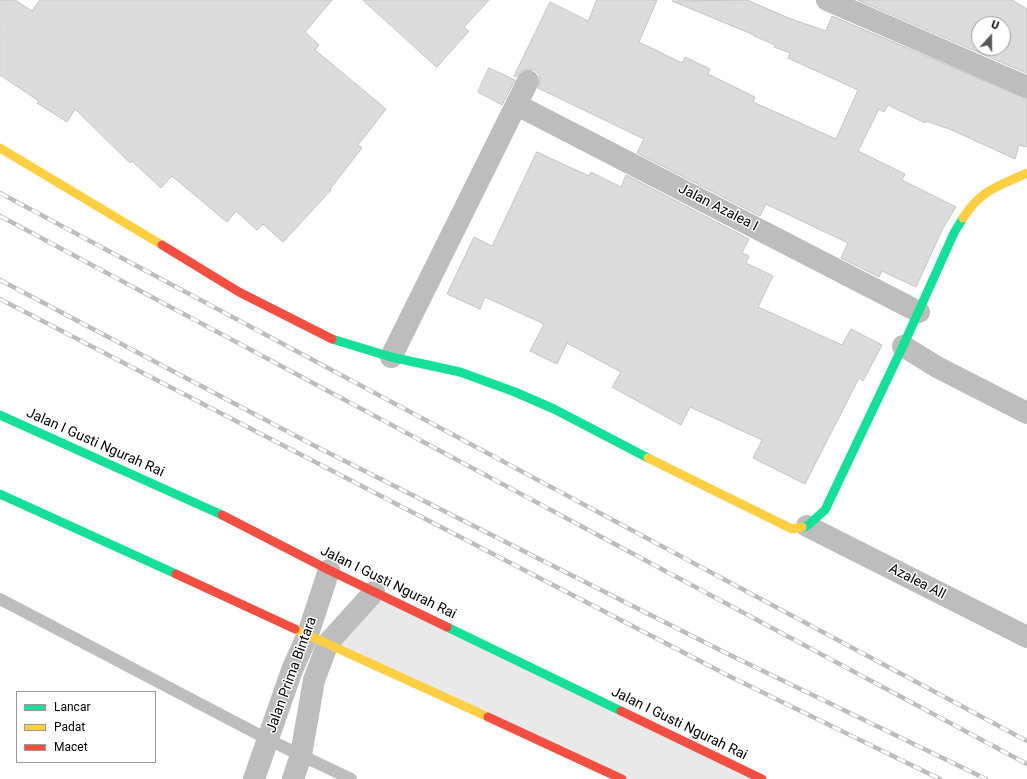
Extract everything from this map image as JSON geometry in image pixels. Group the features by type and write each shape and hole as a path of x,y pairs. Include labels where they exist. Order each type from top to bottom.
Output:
{"main road":[{"path":"0,148 239,292 337,341 391,356 460,372 514,392 554,409 602,435 792,529 807,526 825,510 919,312 954,233 972,206 988,190 1027,173"},
{"name":"Jalan I Gusti Ngurah Rai","path":"0,415 228,518 374,592 762,779"},
{"path":"0,494 622,779"}],"street":[{"path":"827,0 1027,87"},
{"path":"391,356 528,81"},
{"name":"Jalan Azalea I","path":"517,105 919,312"},
{"path":"903,346 937,367 1027,412"},
{"name":"Azalea All","path":"807,526 1027,638"},
{"name":"Jalan Prima Bintara","path":"254,779 269,740 292,670 308,634 329,570"},
{"name":"Jalan Prima Bintara","path":"293,779 301,755 314,680 328,643 374,592"}],"lane":[{"path":"0,599 269,740 351,779"}],"shaded area":[{"path":"374,592 762,779 622,779 328,643"}],"building":[{"path":"0,0 15,0 32,11 40,0 332,0 305,32 319,45 315,50 386,109 358,145 362,148 330,189 331,190 283,242 263,224 257,230 236,211 227,222 172,176 161,188 132,161 130,163 75,109 67,122 37,103 39,101 0,75"},
{"path":"363,0 489,0 464,27 469,31 437,67"},
{"path":"597,0 657,0 639,42 682,63 685,57 710,69 708,74 755,97 753,102 836,139 858,90 788,58 790,53 774,47 775,45 672,1 747,0 791,19 826,31 832,16 1027,99 1027,147 1019,145 1015,159 952,130 926,121 925,123 888,105 884,112 879,109 858,151 905,174 902,180 956,207 943,228 916,287 882,271 879,277 841,258 848,243 766,204 760,216 637,153 644,139 538,88 540,80 539,74 534,70 527,69 521,71 516,77 514,76 550,2 588,21"},
{"path":"858,0 1012,0 1027,9 1027,73 988,56 1011,56 1011,16 971,16 971,49"},
{"path":"489,68 515,80 502,105 478,92"},
{"path":"537,152 589,176 591,172 621,187 626,175 749,239 742,253 749,256 746,263 773,276 758,307 842,345 851,329 882,345 863,381 859,378 805,484 753,458 762,440 690,407 681,425 612,387 621,372 567,343 557,364 530,351 544,324 485,297 480,309 447,294 474,237 492,246"}],"railway":[{"path":"0,193 1027,741"},
{"path":"0,216 1027,764"},
{"path":"0,280 315,446 728,654 986,779"},
{"path":"0,299 731,677 940,779"}],"traffic: fast":[{"path":"802,527 807,526 825,510 903,346 954,233 963,218"},
{"path":"332,339 391,357 460,372 515,392 554,409 648,458"},
{"path":"0,415 222,515"},
{"path":"0,494 176,574"},
{"path":"447,627 621,711"}],"traffic: slow":[{"path":"0,148 162,245"},
{"path":"963,218 977,201 991,190 1027,173"},
{"path":"648,458 792,529 802,527"},
{"path":"295,629 488,717"}],"traffic: jam":[{"path":"162,245 239,292 332,339"},
{"path":"222,515 329,570 447,627"},
{"path":"176,574 295,629"},
{"path":"621,711 762,779"},
{"path":"488,717 622,779"}]}
